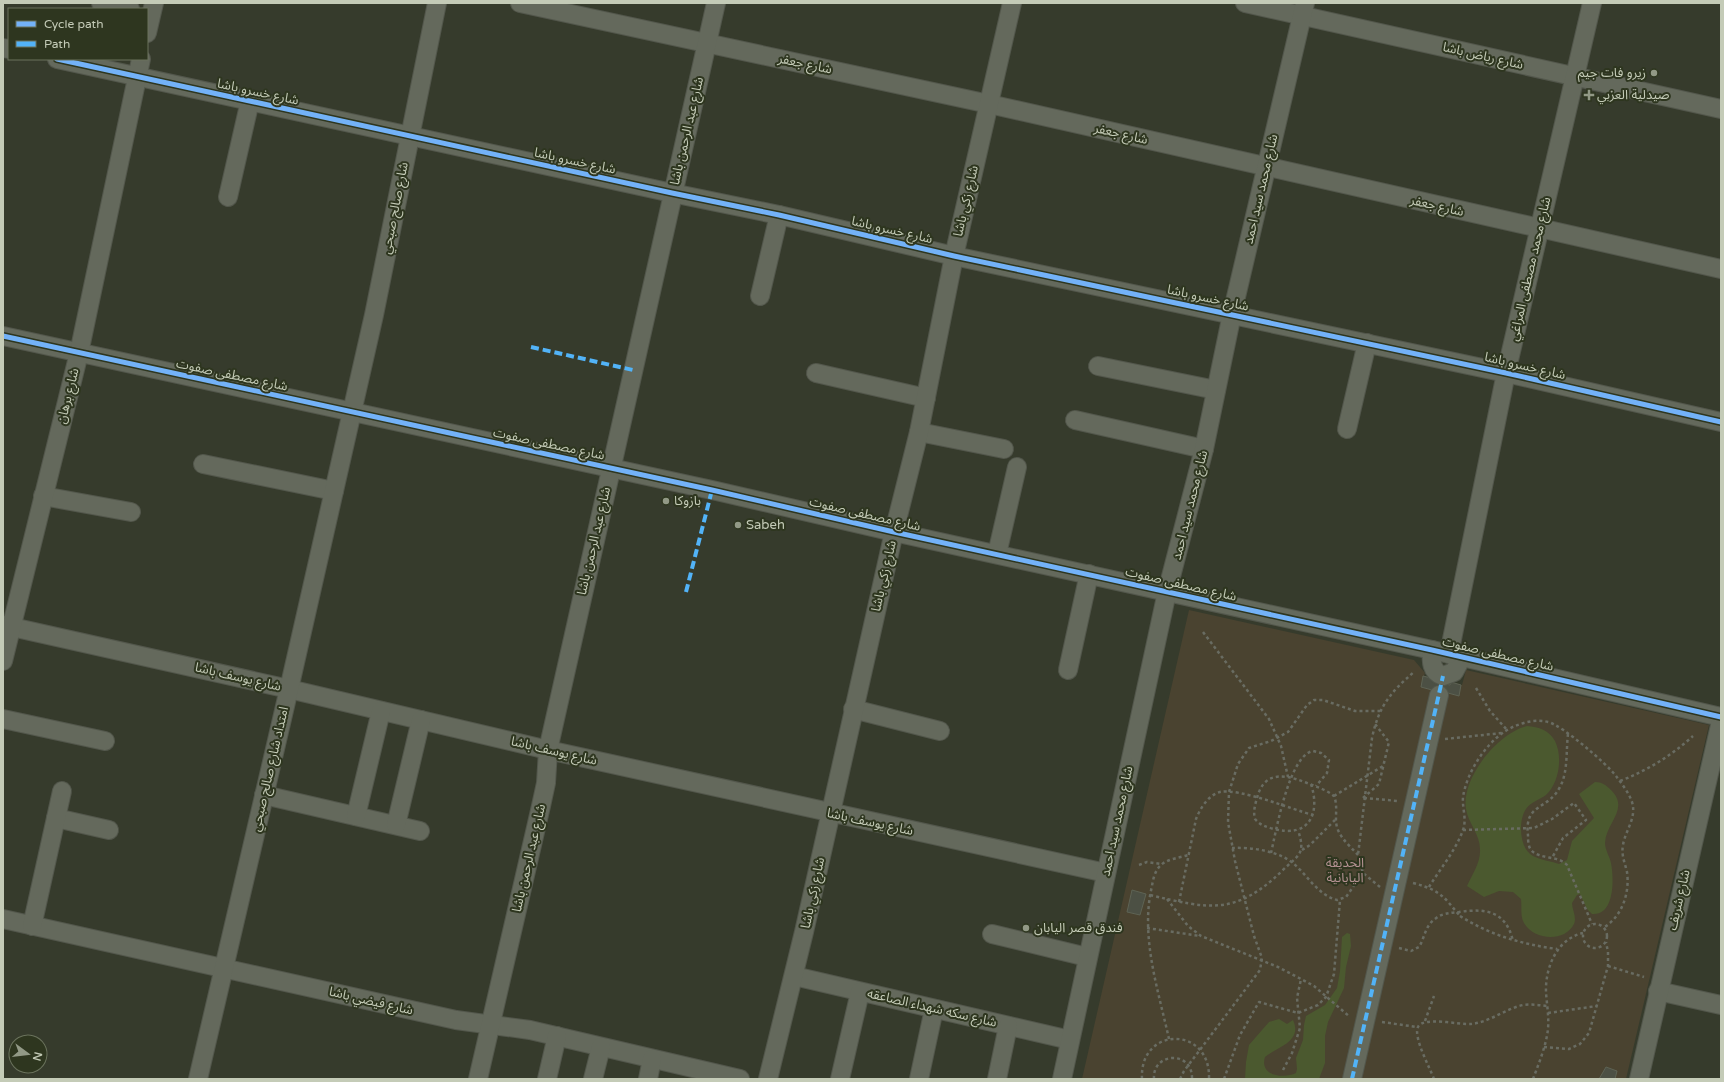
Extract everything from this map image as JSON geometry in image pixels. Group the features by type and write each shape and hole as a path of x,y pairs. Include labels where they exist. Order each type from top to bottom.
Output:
{"street":[{"path":"101,3 125,8"},
{"name":"شارع صالح صبحي","path":"351,412 374,315 437,3"},
{"name":"شارع جعفر","path":"520,3 989,104 1721,269"},
{"name":"شارع عبد الرحمن باشا","path":"478,1079 546,783 548,750 610,468 716,3"},
{"name":"شارع زكي باشا","path":"768,1079 794,976 853,709 919,432 954,256 1012,3"},
{"name":"شارع رياض باشا","path":"1245,3 1304,10 1575,76 1721,109"},
{"name":"شارع محمد مصطفى المراغي","path":"1447,654 1506,373 1592,3"},
{"path":"148,27 151,10"},
{"name":"شارع محمد سيد احمد","path":"1062,1079 1167,592 1204,449 1232,314 1304,10"},
{"name":"شارع خسرو باشا","path":"61,60 779,215 954,256 1506,373 1721,422"},
{"name":"شارع برهان","path":"3,661 7,626 43,496 79,353 141,60"},
{"path":"228,196 250,101"},
{"path":"760,296 779,215"},
{"name":"شارع مصطفى صفوت","path":"3,336 1089,574 1721,717"},
{"path":"1347,428 1367,343"},
{"path":"1098,366 1216,390"},
{"path":"816,373 926,398"},
{"name":"امتداد شارع صالح صبحي","path":"198,1079 289,689 351,412"},
{"path":"1075,420 1204,449"},
{"path":"919,432 1004,449"},
{"path":"203,464 334,491"},
{"path":"997,554 1017,467"},
{"path":"43,496 131,512"},
{"path":"1068,670 1089,574"},
{"name":"شارع يوسف باشا","path":"7,626 381,710 548,750 1106,873"},
{"path":"1352,1079 1358,1018 1396,887 1442,685 1454,672 1447,654 1433,668 1442,685"},
{"path":"853,709 940,731"},
{"path":"356,816 381,710"},
{"path":"3,719 105,741"},
{"path":"396,825 421,720"},
{"name":"شارع شريف","path":"1639,1079 1721,721"},
{"path":"32,926 62,791"},
{"path":"264,795 420,831"},
{"path":"56,818 109,830"},
{"name":"شارع فيضي باشا","path":"3,919 456,1020 490,1024 557,1036 740,1079"},
{"path":"992,934 1088,957"},
{"name":"شارع سكه شهداء الصاعقه","path":"794,976 1070,1040"},
{"path":"1658,991 1721,1005"},
{"path":"840,1079 860,992"},
{"path":"919,1079 934,1009"},
{"path":"997,1079 1008,1026"},
{"path":"547,1079 557,1036"},
{"path":"593,1079 601,1046"},
{"path":"648,1079 652,1058"}],"path":[{"path":"1204,632 1256,701 1279,738 1290,777"},
{"path":"1415,672 1392,692 1380,711 1375,724 1363,798 1358,854 1362,873 1377,886 1429,887 1444,897 1460,916 1493,934 1514,941 1557,949"},
{"path":"1476,688 1490,711 1507,730"},
{"path":"1180,1079 1188,1065 1260,970 1262,962 1232,848 1228,822 1229,792 1238,764 1249,748 1279,738 1292,728 1307,705 1314,700 1323,700 1355,711 1380,711"},
{"path":"1429,887 1463,830 1463,798 1466,786 1480,758 1502,733 1516,725 1538,720 1556,725 1602,762 1620,781 1632,801 1633,812 1623,845 1627,887 1618,915 1604,928"},
{"path":"1363,798 1379,784 1389,742 1375,724"},
{"path":"1429,740 1502,733"},
{"path":"1568,734 1564,773 1560,786 1551,799 1531,813 1527,820 1527,830 1531,849 1540,855 1562,860 1567,864 1592,924"},
{"path":"1620,781 1654,766 1674,753 1693,736"},
{"path":"1271,853 1290,777 1302,756 1308,752 1317,751 1327,757 1329,765 1327,773 1316,786"},
{"path":"1334,796 1383,765"},
{"path":"1311,784 1315,805 1313,815 1309,822 1298,830 1288,832 1276,830 1261,825 1255,819 1254,812 1257,798 1261,787 1266,780 1277,777 1290,777 1311,784 1316,786 1334,796"},
{"path":"1179,902 1188,855 1199,811 1213,795 1229,792 1257,798 1313,815"},
{"path":"1334,796 1336,810 1335,819 1341,837 1358,854"},
{"path":"1363,798 1389,799 1414,805"},
{"path":"1463,830 1527,830 1552,819 1574,803 1586,820 1563,838 1552,858"},
{"path":"1150,895 1179,902 1218,906 1229,905 1245,899 1265,886 1302,850 1310,845 1335,819"},
{"path":"1298,830 1302,842 1302,850"},
{"path":"1232,848 1251,848 1271,853 1291,862 1312,884 1330,897 1340,900 1346,897 1362,873"},
{"path":"1139,865 1146,862 1161,865 1188,855"},
{"path":"1161,865 1156,873 1150,895 1147,928 1169,1039"},
{"path":"1167,899 1188,926 1201,936 1301,979 1314,986 1327,998 1358,1018 1417,1028"},
{"path":"1224,1079 1240,1035 1259,1002 1298,1013 1318,1005 1327,998 1334,974 1340,900"},
{"path":"1407,950 1415,950 1419,947 1427,928 1441,915 1477,910 1485,910 1500,918 1511,932 1514,941"},
{"path":"1533,1079 1544,1047 1548,1013 1546,991 1547,977 1557,949 1568,938 1583,933 1585,929 1592,924 1600,925 1606,932 1608,966 1589,1033 1580,1044 1564,1050 1544,1047"},
{"path":"1147,928 1201,936"},
{"path":"1583,933 1584,943 1588,947 1598,948 1606,942"},
{"path":"1608,966 1644,977"},
{"path":"1283,1070 1299,1033 1301,1024 1298,1013 1297,998 1301,979"},
{"path":"1434,996 1425,1022 1417,1028 1416,1036 1434,1079"},
{"path":"1425,1022 1460,1025 1477,1023 1521,1006 1547,1006"},
{"path":"1548,1013 1597,1006"},
{"path":"1142,1079 1142,1068 1145,1058 1151,1049 1159,1043 1169,1039 1187,1040 1200,1050 1207,1060 1208,1079"},
{"path":"1154,1079 1157,1066 1165,1059 1175,1058 1188,1065 1192,1079"}],"green space":[{"name":"الحديقة اليابانية","path":"1189,610 1414,660 1425,673 1424,676 1435,679 1434,681 1450,685 1451,682 1462,685 1466,670 1709,725 1626,1079 1082,1079"}],"shaded area":[{"path":"1527,726 1536,727 1550,734 1555,741 1559,754 1557,777 1554,784 1546,795 1530,805 1523,814 1521,834 1528,852 1533,856 1559,864 1567,860 1572,841 1594,818 1579,794 1595,782 1606,785 1616,797 1618,803 1618,810 1606,835 1605,843 1611,863 1613,878 1609,903 1600,913 1592,914 1587,909 1580,894 1577,895 1572,903 1575,919 1574,924 1569,930 1556,937 1542,936 1529,929 1524,923 1522,917 1521,899 1513,892 1499,891 1484,897 1467,886 1476,868 1480,854 1478,838 1466,809 1466,797 1469,784 1475,771 1494,747 1516,730"},
{"path":"1347,933 1350,934 1351,946 1346,967 1344,988 1328,1022 1325,1036 1325,1063 1319,1079 1245,1079 1249,1045 1269,1022 1279,1019 1287,1024 1293,1020 1295,1034 1292,1039 1282,1047 1265,1057 1264,1063 1269,1072 1279,1076 1296,1073 1296,1058 1303,1040 1306,1016 1325,1005 1337,988 1340,971 1342,937"}],"building":[{"path":"1423,676 1435,679 1434,681 1450,685 1451,682 1461,685 1459,696 1448,693 1447,697 1431,693 1432,690 1421,687"},
{"path":"1132,890 1146,894 1140,915 1127,912"},
{"path":"1606,1067 1617,1071 1615,1079 1599,1079"}],"marked path":[{"path":"531,347 633,370"},
{"path":"686,592 712,490"},
{"path":"1352,1079 1443,676"}],"cycle path":[{"path":"62,60 779,215 954,256 1506,373 1721,422"},
{"path":"3,336 712,490 894,532 1432,650 1721,717"}],"place":[{"name":"زيرو فات جيم","path":"1654,73"},
{"name":"صيدلية العزبي","path":"1589,95"},
{"name":"بازوكا","path":"666,501"},
{"name":"Sabeh","path":"738,525"},
{"name":"فندق قصر اليابان","path":"1026,928"}]}
